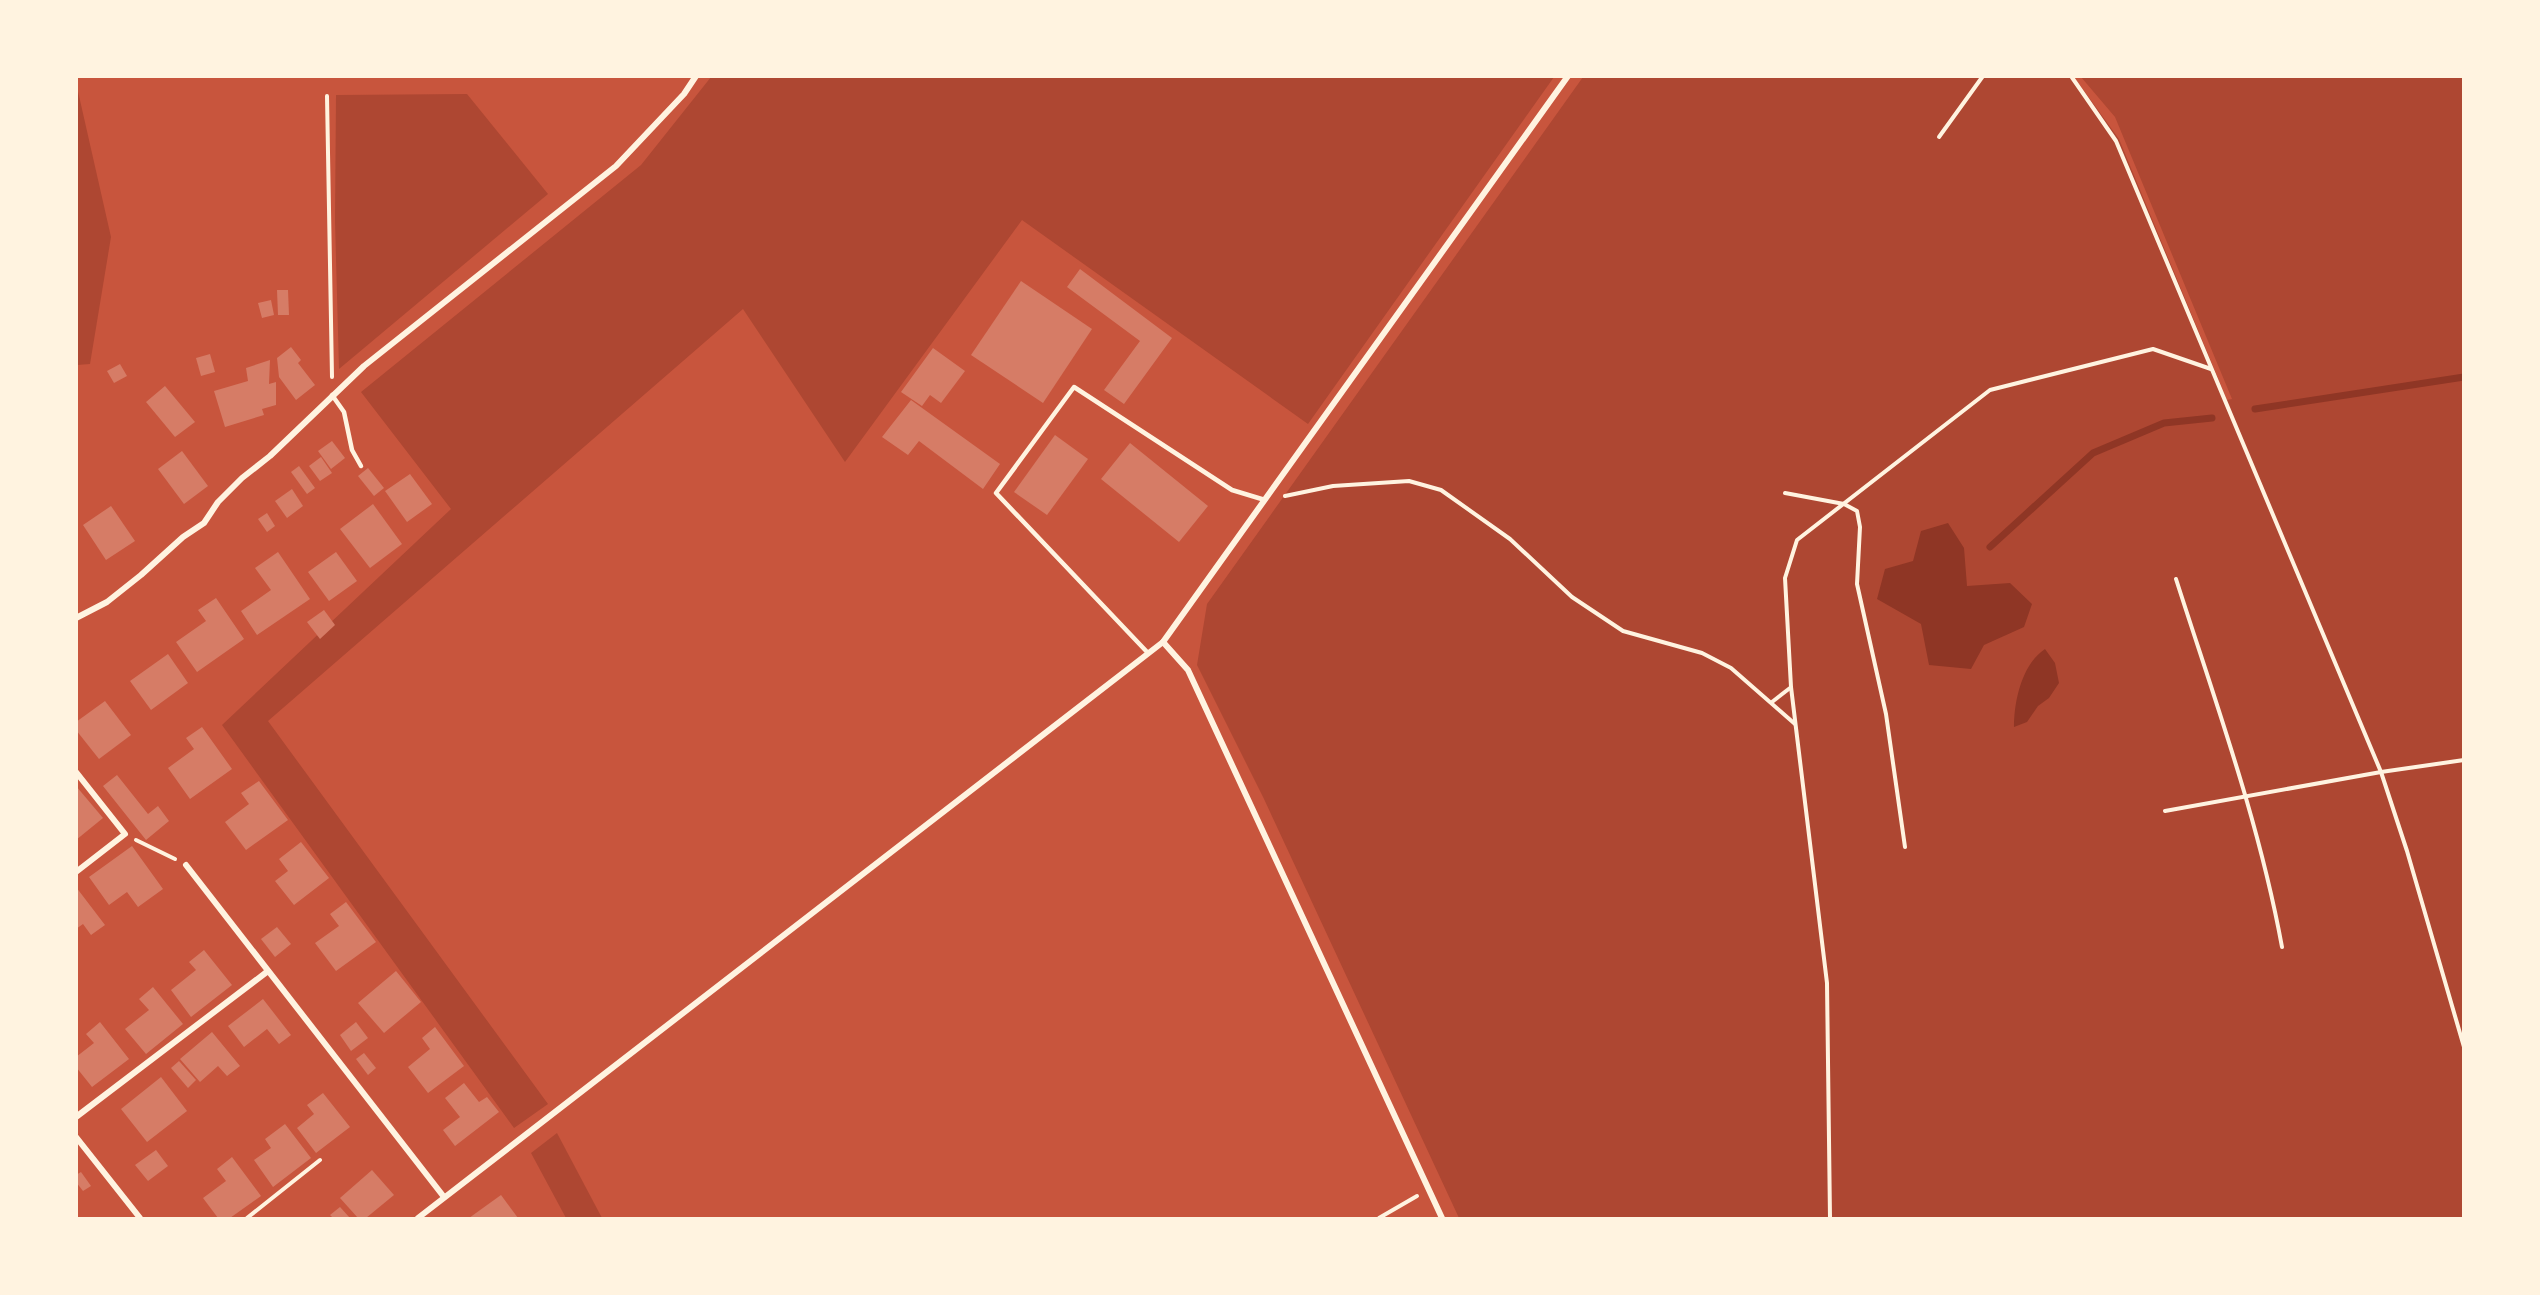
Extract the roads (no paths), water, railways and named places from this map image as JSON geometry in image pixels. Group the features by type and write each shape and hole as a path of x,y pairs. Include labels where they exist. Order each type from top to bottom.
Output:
{"street":[{"path":"76,618 107,602 183,537 204,523 218,502 242,478 270,456 332,395 373,359 616,166 684,94 696,76"},
{"path":"418,1218 1163,642 1568,76"},
{"path":"1163,642 1188,670 1442,1218"},
{"path":"76,772 125,834 76,872"},
{"path":"186,864 444,1197"},
{"path":"76,1117 268,971"},
{"path":"76,1137 140,1218"}],"lane":[{"path":"1148,653 996,494 1074,387 1232,490 1265,500"},
{"path":"332,395 345,412 352,450 361,466"}],"waterway":[{"path":"2255,409 2464,377"},
{"path":"1990,547 2093,453 2164,423 2212,418"}]}
